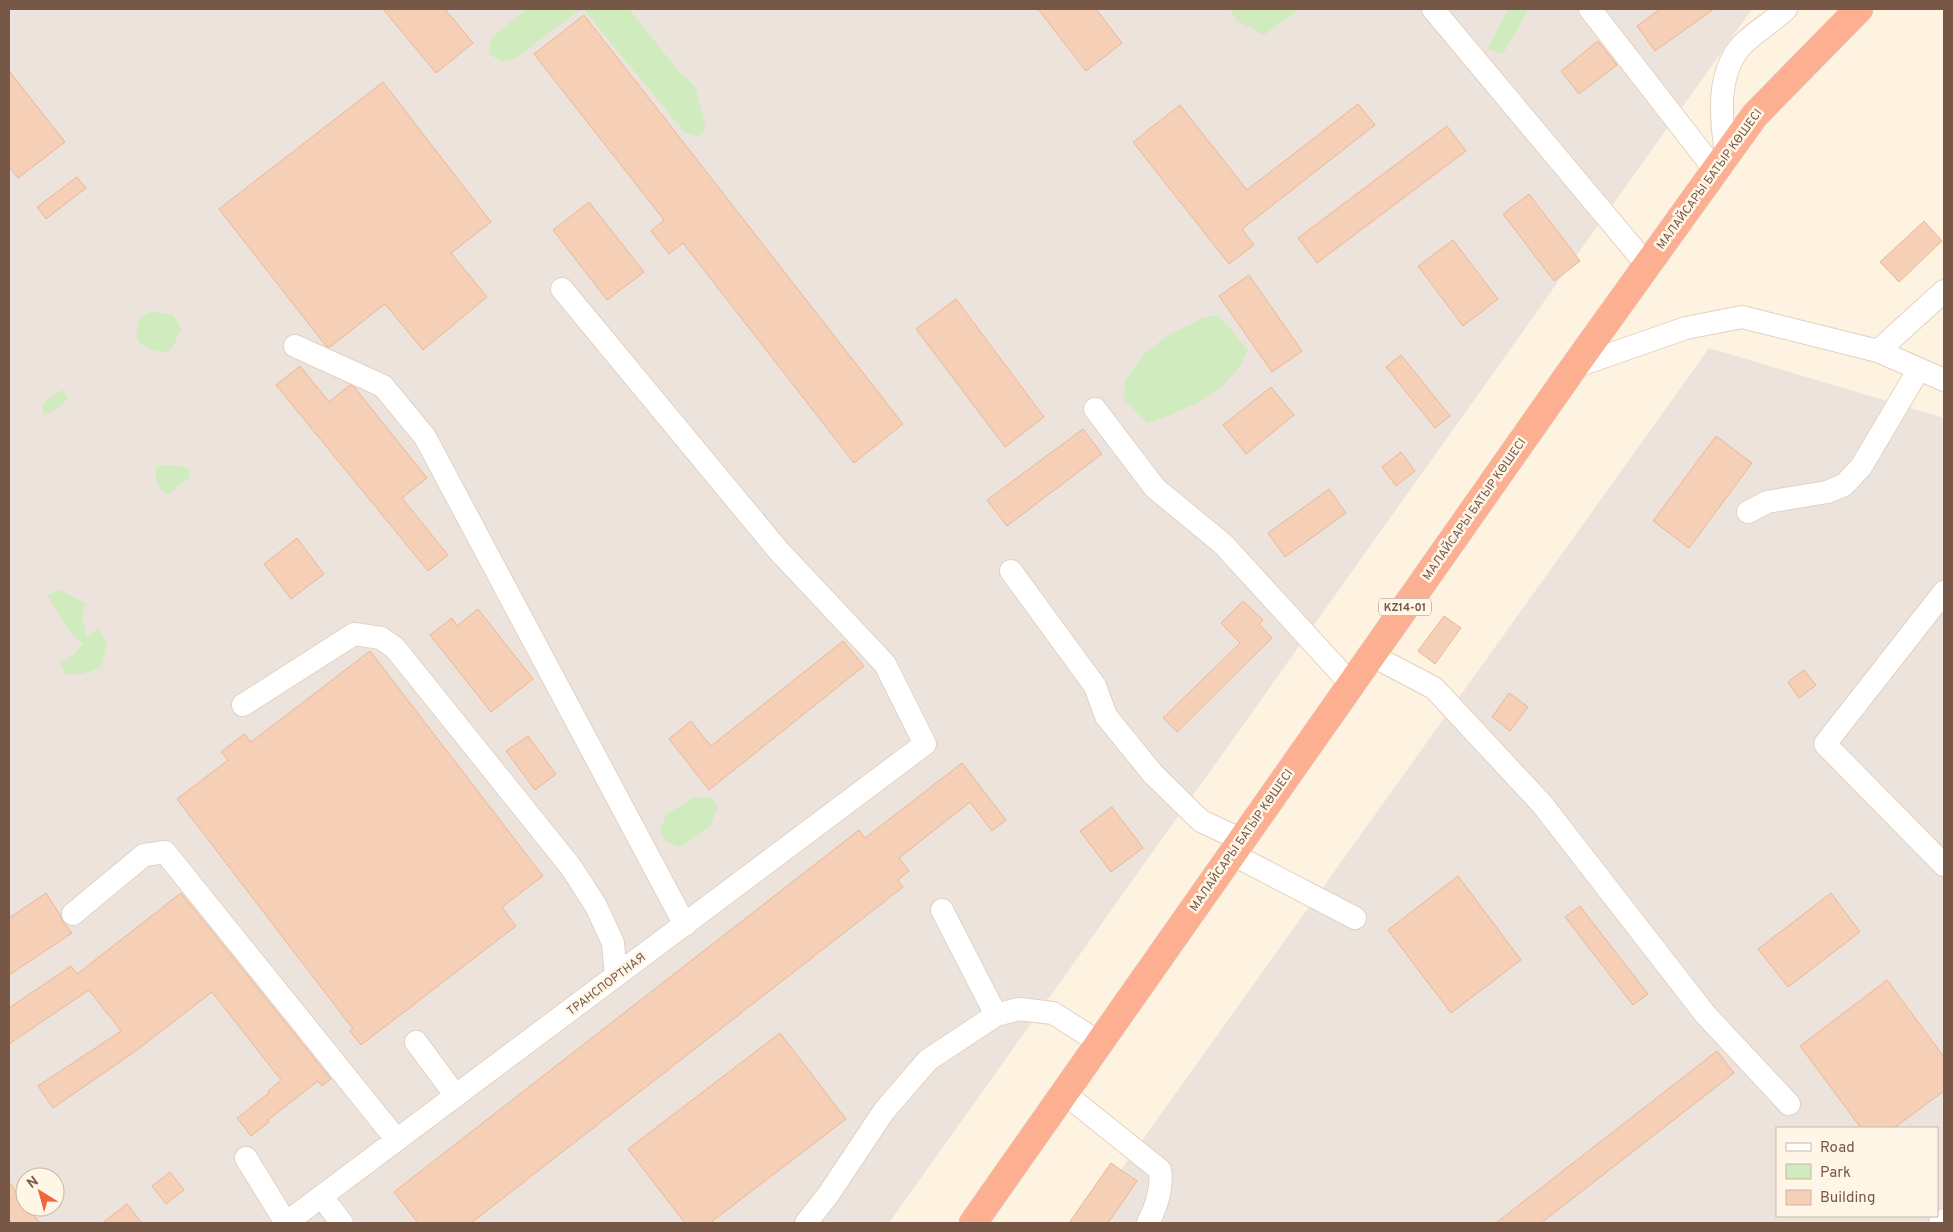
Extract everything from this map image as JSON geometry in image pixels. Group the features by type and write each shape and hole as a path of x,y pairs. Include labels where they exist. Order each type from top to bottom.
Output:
{"highway":[{"name":"МАЛАЙСАРЫ БАТЫР КӨШЕСІ","path":"973,1223 1371,655 1720,162 1755,115 1859,9"}],"street":[{"path":"1433,9 1647,265"},
{"path":"1590,9 1720,162"},
{"path":"1720,162 1724,85 1731,62 1742,46 1786,9"},
{"name":"ТРАНСПОРТНАЯ","path":"286,1223 924,744 885,664 778,550 562,289"},
{"path":"1878,351 1944,291"},
{"path":"1574,367 1686,328 1742,317 1878,351 1944,380"},
{"path":"296,346 383,386 425,437 685,925"},
{"path":"1748,512 1767,502 1827,492 1844,485 1861,467 1919,369"},
{"path":"1095,409 1155,488 1223,544 1351,684"},
{"path":"1011,571 1095,686 1106,716 1152,774 1202,822 1237,847 1354,918"},
{"path":"1944,592 1825,744 1944,865"},
{"path":"243,705 354,634 380,638 395,648 571,867 596,906 613,943 616,976"},
{"path":"1371,655 1434,688 1542,804 1705,1014 1789,1104"},
{"path":"73,914 144,855 164,852 396,1139"},
{"path":"942,910 996,1015"},
{"path":"806,1223 828,1195 884,1111 928,1060 996,1015 1020,1009 1053,1014 1100,1043"},
{"path":"416,1042 456,1096"},
{"path":"1064,1093 1160,1170 1162,1181 1155,1208 1148,1223"},
{"path":"246,1158 286,1223"},
{"path":"322,1197 342,1223"},
{"path":"1940,1223 1944,1220"}],"shaded area":[{"path":"9,9 1752,9 889,1223 9,1223"},
{"path":"1709,348 1944,418 1944,1223 1083,1223"}],"green space":[{"path":"526,9 581,9 515,59 502,62 489,54 490,39"},
{"path":"583,9 629,9 681,74 695,86 706,128 698,137 685,133"},
{"path":"1230,9 1294,9 1296,12 1264,35 1237,21"},
{"path":"1508,9 1529,9 1503,54 1488,49"},
{"path":"152,311 173,315 181,329 173,347 166,352 150,349 140,343 137,338 136,332 141,316"},
{"path":"1218,315 1248,351 1236,371 1207,397 1184,409 1148,423 1124,400 1125,380 1147,351 1170,334 1203,318"},
{"path":"63,390 68,398 59,408 44,415 42,405 54,394"},
{"path":"157,466 174,466 190,469 189,478 167,495 157,482"},
{"path":"59,590 85,603 82,617 87,637 98,629 107,642 101,668 82,674 65,674 60,663 74,654 83,644 69,631 47,595"},
{"path":"694,798 711,798 718,807 710,826 681,847 666,842 660,830 666,814"}],"building":[{"path":"383,9 445,9 473,43 436,73"},
{"path":"1038,9 1096,9 1122,43 1086,71"},
{"path":"1660,9 1714,9 1655,51 1637,26"},
{"path":"584,15 903,424 854,463 683,243 669,254 651,231 664,220 534,54"},
{"path":"1598,41 1617,65 1579,94 1561,71"},
{"path":"9,71 65,142 18,178 9,167"},
{"path":"383,82 491,222 451,253 487,297 423,350 385,304 330,347 326,346 219,209"},
{"path":"1358,104 1375,125 1242,229 1254,245 1229,264 1133,142 1180,105 1247,190"},
{"path":"1447,126 1466,151 1317,263 1298,238"},
{"path":"77,177 86,188 46,219 37,207"},
{"path":"1529,194 1580,261 1554,281 1503,214"},
{"path":"589,202 644,272 607,300 553,230"},
{"path":"1924,221 1942,241 1899,282 1880,262"},
{"path":"1453,240 1498,299 1463,326 1418,266"},
{"path":"1249,275 1302,351 1272,372 1219,296"},
{"path":"956,299 1044,417 1005,447 916,329"},
{"path":"1401,355 1450,416 1435,428 1386,367"},
{"path":"300,366 329,402 350,385 355,388 427,478 402,498 448,555 428,571 276,385"},
{"path":"1271,387 1294,415 1246,454 1223,425"},
{"path":"1083,429 1102,454 1007,526 987,500"},
{"path":"1716,436 1752,463 1689,548 1653,521"},
{"path":"1401,452 1415,471 1396,486 1382,467"},
{"path":"1329,489 1346,513 1285,557 1268,533"},
{"path":"297,538 324,574 291,599 264,564"},
{"path":"1243,601 1263,620 1259,624 1272,638 1177,732 1163,718 1240,643 1221,623"},
{"path":"478,609 533,679 491,712 430,635 452,618 457,626"},
{"path":"1444,616 1461,628 1435,664 1418,651"},
{"path":"843,641 864,666 709,790 669,739 691,721 711,746"},
{"path":"370,651 543,876 502,907 516,926 361,1045 350,1031 353,1029 177,799 228,760 221,752 244,734 251,742"},
{"path":"1804,670 1816,685 1799,698 1788,682"},
{"path":"1509,693 1528,707 1510,731 1492,717"},
{"path":"528,736 556,774 535,790 506,751"},
{"path":"962,763 1006,820 992,831 970,802 899,858 909,871 898,880 903,887 471,1223 418,1223 394,1192 859,830 865,838"},
{"path":"1112,807 1143,848 1111,872 1080,831"},
{"path":"1458,876 1521,960 1451,1013 1388,930"},
{"path":"46,893 63,922 72,933 9,975 9,918"},
{"path":"181,893 331,1079 322,1086 318,1081 268,1120 269,1122 251,1136 237,1118 269,1093 268,1091 281,1080 212,992 137,1050 53,1108 38,1086 121,1031 89,990 9,1044 9,1008 71,966 77,974"},
{"path":"1831,893 1860,932 1788,987 1758,949"},
{"path":"1580,906 1648,994 1633,1005 1565,917"},
{"path":"1887,980 1944,1057 1944,1091 1895,1127 1860,1127 1800,1046"},
{"path":"780,1033 846,1119 710,1223 685,1223 628,1149"},
{"path":"1717,1051 1734,1073 1541,1223 1496,1223"},
{"path":"1111,1163 1137,1181 1108,1223 1069,1223"},
{"path":"170,1172 184,1190 166,1204 152,1186"},
{"path":"9,1182 15,1190 15,1217 35,1217 40,1223 9,1223"},
{"path":"127,1204 142,1223 102,1223"}]}
